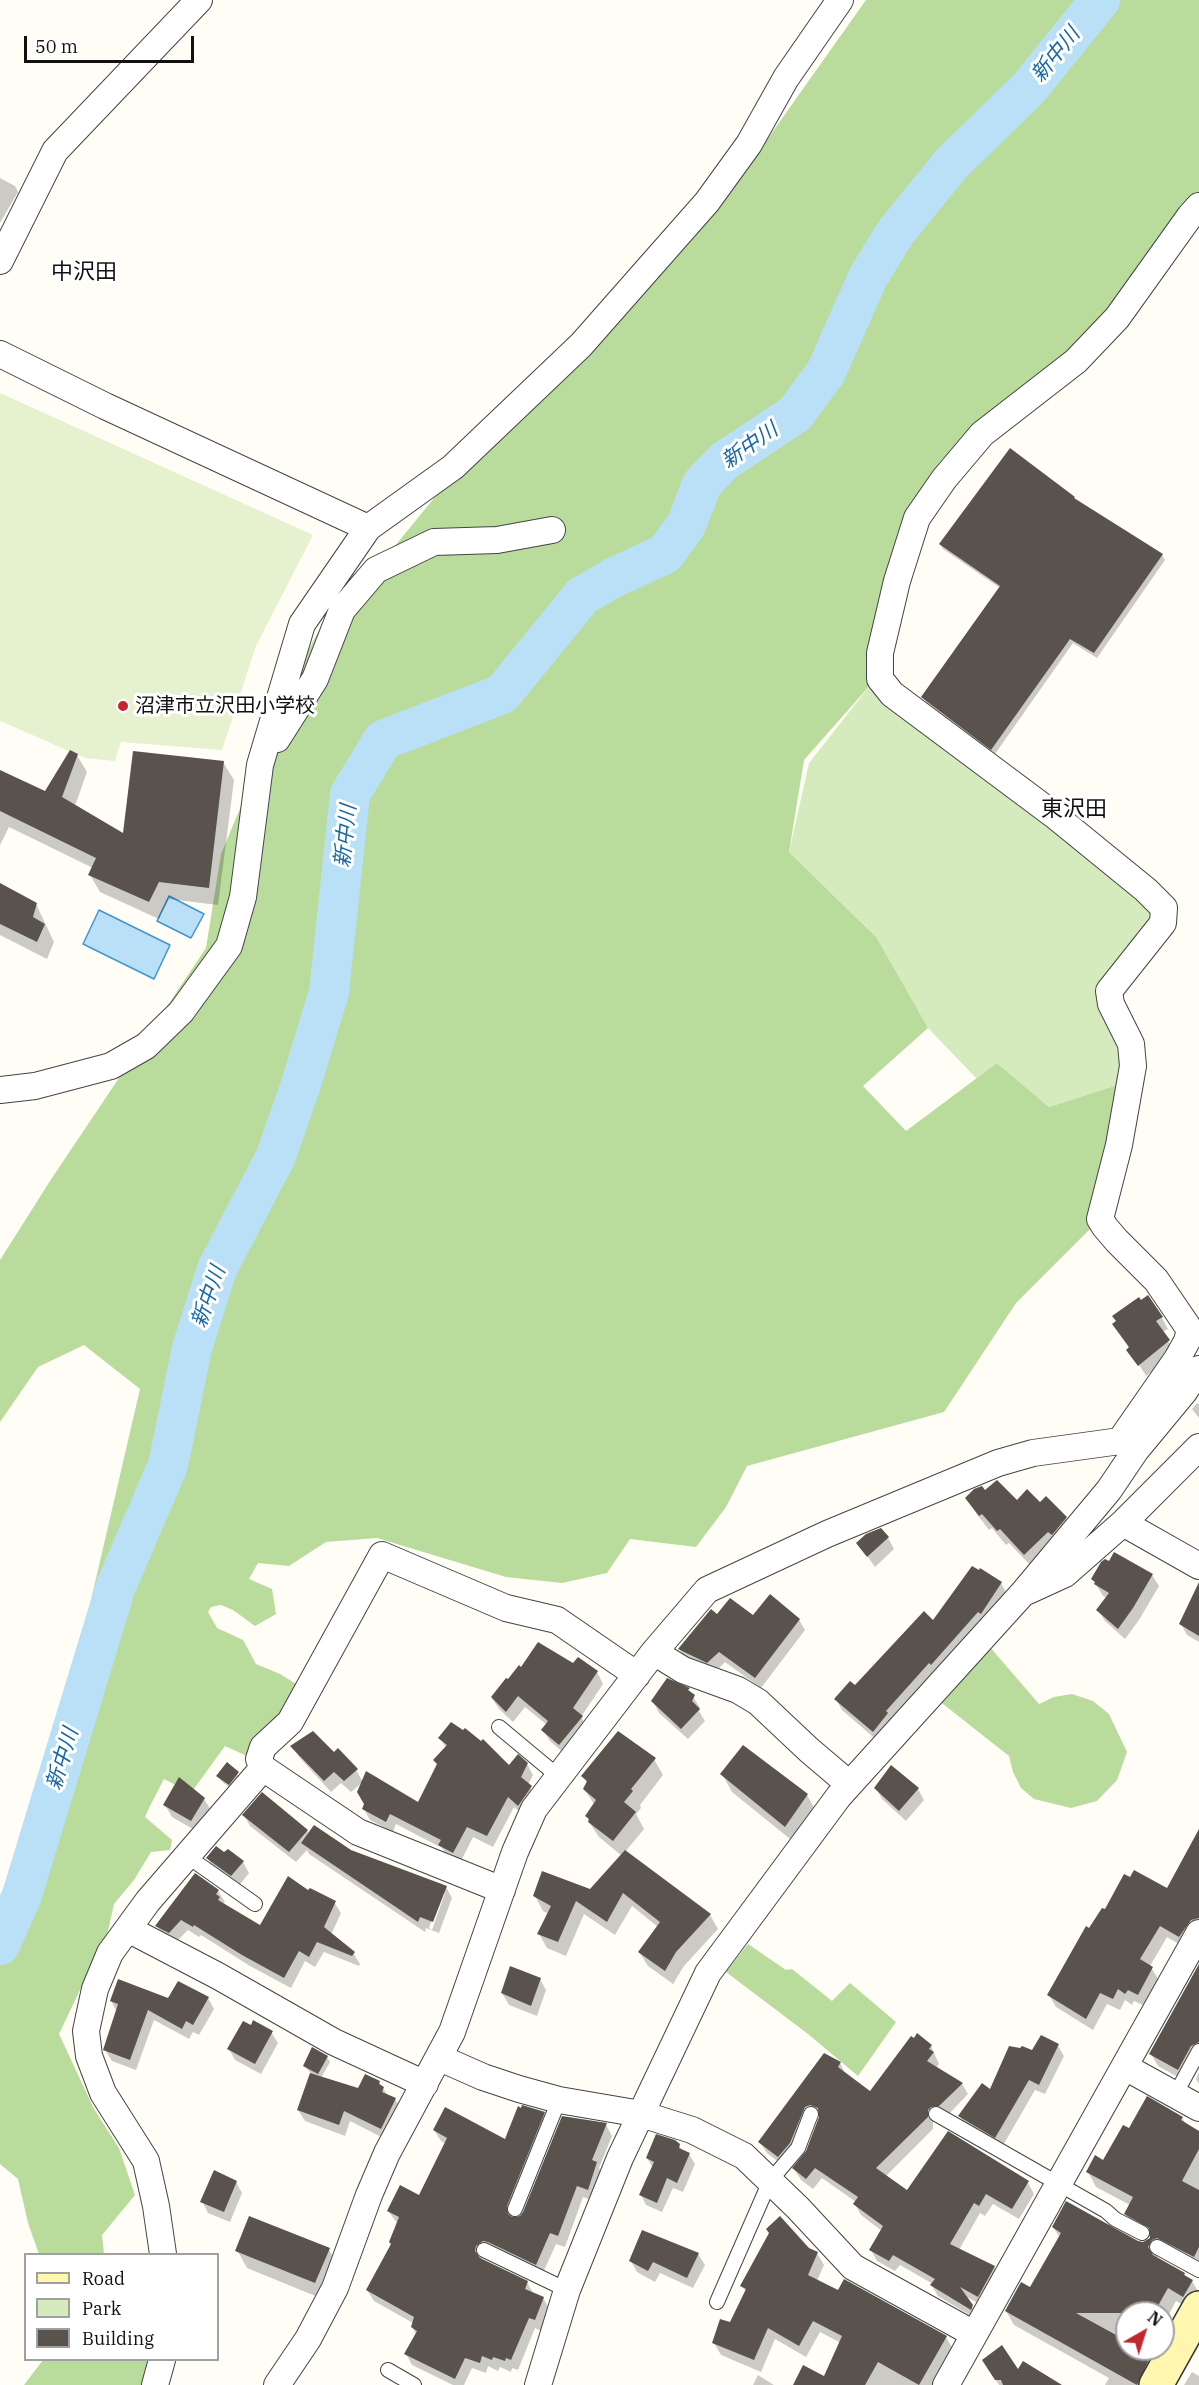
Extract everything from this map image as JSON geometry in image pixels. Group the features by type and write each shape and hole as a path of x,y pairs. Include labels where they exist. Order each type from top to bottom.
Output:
{"street":[{"path":"0,261 55,151 200,0"},
{"path":"0,1090 35,1086 111,1066 146,1046 181,1012 229,946 243,897 260,765 302,624 368,528 453,468 581,345 707,202 749,144 786,78 840,0"},
{"path":"538,2385 567,2290 620,2158 708,1973 849,1784 1023,1593 1109,1490 1128,1446 1187,1341 1190,1330 1156,1280 1117,1241 1100,1219 1119,1145 1133,1066 1131,1044 1111,1004 1109,991 1163,924 1164,908 1146,890 1054,815 892,694 880,679 880,652 897,581 917,518 944,478 982,434 1076,361 1117,318 1199,206"},
{"path":"0,354 105,406 368,528"},
{"path":"260,765 315,679 342,610 376,570 434,542 497,540 552,530"},
{"path":"277,2385 308,2339 335,2288 383,2164 452,2032 515,1852 534,1809 654,1652 707,1590 827,1534 998,1463 1033,1453 1128,1446 1184,1392 1199,1369"},
{"path":"1023,1593 1065,1574 1123,1523 1199,1448"},
{"path":"1123,1523 1199,1566"},
{"path":"502,1890 358,1832 264,1768 259,1759 263,1747 290,1722 382,1555 506,1608 557,1620 637,1675"},
{"path":"654,1652 683,1670 738,1690 758,1702 849,1784"},
{"path":"163,2253 146,2161 103,2093 88,2056 86,2031 95,1989 110,1953 148,1901 264,1768"},
{"path":"128,1929 218,1976 334,2042 424,2084"},
{"path":"946,2385 1199,1933"},
{"path":"440,2058 483,2077 559,2100 641,2114 692,2130 744,2156 853,2267 974,2334"},
{"path":"1125,2067 1199,2108"},
{"path":"1156,2385 1199,2308"},
{"path":"155,2385 162,2361"}],"lane":[{"path":"499,1727 558,1777"},
{"path":"187,1856 255,1904"},
{"path":"1175,2095 1199,2051"},
{"path":"516,2209 559,2100"},
{"path":"717,2302 770,2181 798,2148 811,2114"},
{"path":"936,2114 1142,2234"},
{"path":"1156,2247 1199,2270"},
{"path":"484,2250 567,2290"},
{"path":"388,2370 414,2385"}],"green space":[{"path":"866,0 1199,0 1199,207 1117,318 1040,377 941,460 911,509 872,683 804,760 789,852 876,937 928,1028 863,1086 906,1131 997,1063 1049,1107 1130,1081 1100,1219 1016,1303 944,1412 747,1466 726,1507 696,1547 630,1539 607,1573 562,1583 506,1577 377,1538 326,1542 289,1566 258,1563 249,1579 272,1589 276,1614 255,1626 233,1610 221,1605 211,1607 208,1612 217,1628 243,1640 256,1664 296,1684 306,1702 247,1756 225,1746 191,1793 164,1779 150,1806 145,1817 172,1840 170,1850 151,1852 134,1880 114,1904 108,1931 59,2034 94,2109 119,2148 135,2195 102,2235 104,2253 39,2253 28,2223 18,2179 0,2164 0,1900 55,1755 140,1389 84,1345 38,1367 0,1422 0,1260 50,1181 206,948 221,854 296,674 348,575 376,569 435,497 727,196"},
{"path":"0,393 313,535 256,646 222,750 121,742 115,761 85,758 0,721"},
{"path":"872,683 1164,908 1116,993 1130,1081 1049,1107 997,1063 977,1079 928,1028 869,930 789,852 809,763"},
{"path":"989,1646 1039,1704 1054,1697 1072,1694 1093,1701 1109,1714 1127,1752 1117,1780 1097,1801 1071,1808 1034,1799 1021,1788 1013,1772 1009,1756 938,1700"},
{"path":"748,1944 786,1970 792,1969 832,2001 850,1983 896,2022 858,2076 808,2034 726,1972"},
{"path":"42,2361 149,2361 142,2385 24,2385"}],"water":[{"path":"169,896 204,914 191,938 157,921"},
{"path":"99,910 170,945 154,979 83,944"}],"building":[{"path":"1010,448 1074,498 1163,554 1094,653 1070,639 991,750 921,697 1000,586 939,544"},
{"path":"70,750 78,754 62,797 123,833 133,751 224,761 209,888 159,882 149,902 88,875 96,858 0,811 0,770 45,791"},
{"path":"0,883 37,903 33,917 45,924 37,942 0,924"},
{"path":"1148,1295 1163,1317 1156,1321 1170,1340 1138,1366 1126,1350 1129,1347 1112,1324 1116,1321 1112,1316 1139,1297 1141,1300"},
{"path":"997,1480 1017,1500 1027,1489 1040,1502 1046,1496 1067,1517 1052,1535 1048,1532 1024,1555 1000,1529 997,1531 982,1514 979,1516 965,1498 974,1489 982,1486 985,1490"},
{"path":"881,1528 889,1537 867,1557 856,1543 866,1534"},
{"path":"1114,1552 1153,1574 1118,1629 1096,1610 1109,1593 1094,1584 1095,1582 1091,1579 1101,1562 1105,1559 1109,1561"},
{"path":"972,1566 979,1570 980,1568 1002,1582 981,1614 978,1612 931,1665 929,1663 886,1711 888,1713 873,1732 834,1699 850,1681 855,1685 924,1611 933,1620"},
{"path":"1199,1582 1199,1636 1179,1624"},
{"path":"770,1594 800,1619 755,1678 719,1652 707,1663 678,1649 711,1609 717,1614 730,1598 753,1615"},
{"path":"538,1642 573,1663 578,1657 598,1671 573,1708 583,1716 559,1745 541,1730 548,1721 518,1696 506,1712 491,1697 519,1665 521,1667"},
{"path":"667,1678 690,1688 688,1690 695,1695 692,1701 700,1709 681,1729 651,1701"},
{"path":"451,1722 463,1730 465,1728 481,1741 483,1739 509,1765 518,1754 528,1763 521,1777 532,1786 518,1806 508,1797 487,1836 467,1827 453,1853 438,1845 441,1840 390,1814 386,1822 362,1809 364,1804 357,1792 366,1771 418,1802 437,1764 433,1760 447,1745 438,1738"},
{"path":"313,1731 334,1752 338,1748 358,1769 344,1781 334,1772 324,1781 290,1746"},
{"path":"618,1731 656,1758 631,1789 633,1791 624,1802 636,1812 613,1841 588,1822 589,1819 585,1816 596,1800 583,1789 587,1781 581,1776"},
{"path":"743,1745 808,1794 785,1827 720,1774"},
{"path":"227,1762 239,1772 229,1785 216,1776"},
{"path":"891,1765 919,1788 899,1811 874,1788"},
{"path":"179,1777 205,1798 191,1821 163,1805"},
{"path":"262,1792 308,1830 289,1852 242,1815"},
{"path":"314,1825 351,1850 447,1886 433,1922 420,1917 418,1922 301,1843"},
{"path":"1199,1829 1199,1918 1191,1920 1179,1937 1160,1926 1140,1959 1153,1967 1138,1995 1128,1990 1125,1994 1118,1989 1113,1999 1100,1993 1086,2019 1047,1995 1086,1926 1089,1928 1102,1908 1105,1909 1124,1874 1130,1877 1134,1870 1167,1888"},
{"path":"216,1846 224,1852 228,1849 244,1861 231,1876 206,1858"},
{"path":"625,1850 711,1914 676,1952 665,1971 638,1952 660,1922 623,1893 607,1922 576,1901 558,1942 537,1934 551,1906 533,1896 542,1871 590,1889"},
{"path":"195,1873 219,1890 216,1894 220,1897 218,1900 260,1925 288,1876 308,1890 310,1888 336,1901 324,1927 355,1952 352,1956 317,1942 309,1957 299,1951 284,1978 194,1925 193,1927 181,1920 169,1933 155,1926"},
{"path":"1199,1964 1199,2042 1191,2046 1178,2070 1149,2054"},
{"path":"510,1966 541,1978 531,2006 501,1993"},
{"path":"118,1979 168,1998 178,1981 209,1997 193,2025 186,2021 182,2029 148,2010 130,2060 103,2050 118,2004 110,2001"},
{"path":"253,2020 273,2031 255,2064 227,2049 243,2021 251,2025"},
{"path":"917,2033 932,2045 929,2049 934,2052 927,2061 963,2083 939,2106 931,2107 928,2110 928,2117 876,2168 907,2190 948,2131 1029,2181 1012,2209 986,2194 979,2206 974,2203 950,2244 995,2266 978,2297 960,2287 973,2305 971,2310 930,2285 935,2279 893,2255 889,2261 869,2250 883,2226 853,2204 858,2197 815,2168 806,2179 792,2168 806,2151 819,2117 818,2108 810,2105 805,2107 790,2143 778,2157 758,2142 824,2053 841,2062 838,2067 870,2091 911,2036 914,2038"},
{"path":"1041,2035 1059,2044 1039,2085 1029,2080 995,2138 958,2116 982,2083 990,2089 1009,2046 1020,2048 1022,2046 1032,2050"},
{"path":"312,2047 328,2056 318,2074 303,2066"},
{"path":"310,2073 358,2088 365,2074 380,2081 379,2084 384,2087 382,2092 396,2098 381,2129 344,2111 339,2125 297,2110"},
{"path":"1147,2096 1183,2117 1181,2120 1199,2131 1199,2149 1182,2181 1199,2190 1199,2247 1194,2257 1157,2238 1152,2240 1148,2247 1153,2255 1193,2280 1183,2297 1168,2288 1161,2301 1115,2301 1115,2313 1076,2313 1115,2334 1115,2361 1148,2361 1137,2385 1005,2311 1021,2282 1030,2287 1061,2233 1052,2227 1066,2201 1138,2241 1143,2242 1150,2238 1149,2228 1124,2214 1133,2197 1086,2172 1095,2155 1103,2160 1123,2125 1129,2128"},
{"path":"522,2105 545,2112 507,2206 508,2214 512,2217 520,2216 523,2212 562,2116 607,2123 592,2160 597,2162 588,2190 577,2186 558,2236 550,2233 536,2265 488,2242 483,2241 476,2246 475,2251 480,2258 528,2281 525,2289 544,2297 535,2320 529,2318 511,2360 506,2358 505,2361 493,2357 492,2360 482,2356 480,2363 465,2358 455,2379 404,2354 417,2331 411,2327 414,2317 366,2290 391,2244 389,2242 399,2217 387,2211 400,2185 419,2195 447,2138 433,2130 445,2107 505,2139 518,2106 521,2108"},
{"path":"656,2134 675,2140 680,2144 679,2148 690,2153 677,2183 667,2178 657,2203 639,2195 654,2162 646,2158"},
{"path":"214,2170 237,2181 224,2212 200,2202"},
{"path":"249,2216 330,2248 315,2283 235,2251"},
{"path":"780,2216 809,2248 818,2252 808,2275 838,2290 844,2279 947,2336 919,2385 878,2362 865,2385 793,2385 803,2365 824,2376 842,2336 813,2321 799,2346 768,2328 754,2360 712,2343 720,2319 730,2322 746,2289 740,2286 769,2233 766,2229"},
{"path":"642,2230 699,2253 687,2278 653,2262 648,2271 629,2261"},
{"path":"1002,2345 1018,2369 1023,2361 1062,2385 1003,2385 1001,2380 995,2380 982,2360"}],"waterway":[{"name":"新中川","path":"0,1945 22,1895 116,1586 168,1465 192,1348 217,1269 276,1156 329,992 350,794 383,740 502,694 582,596 613,578 665,554 686,525 702,484 724,461 795,414 826,372 868,277 895,233 951,164 1029,88 1100,0"}],"place":[{"name":"沼津市立沢田小学校","path":"123,706"}],"district":[{"name":"中沢田","path":"84,273"},
{"name":"東沢田","path":"1074,810"}]}
